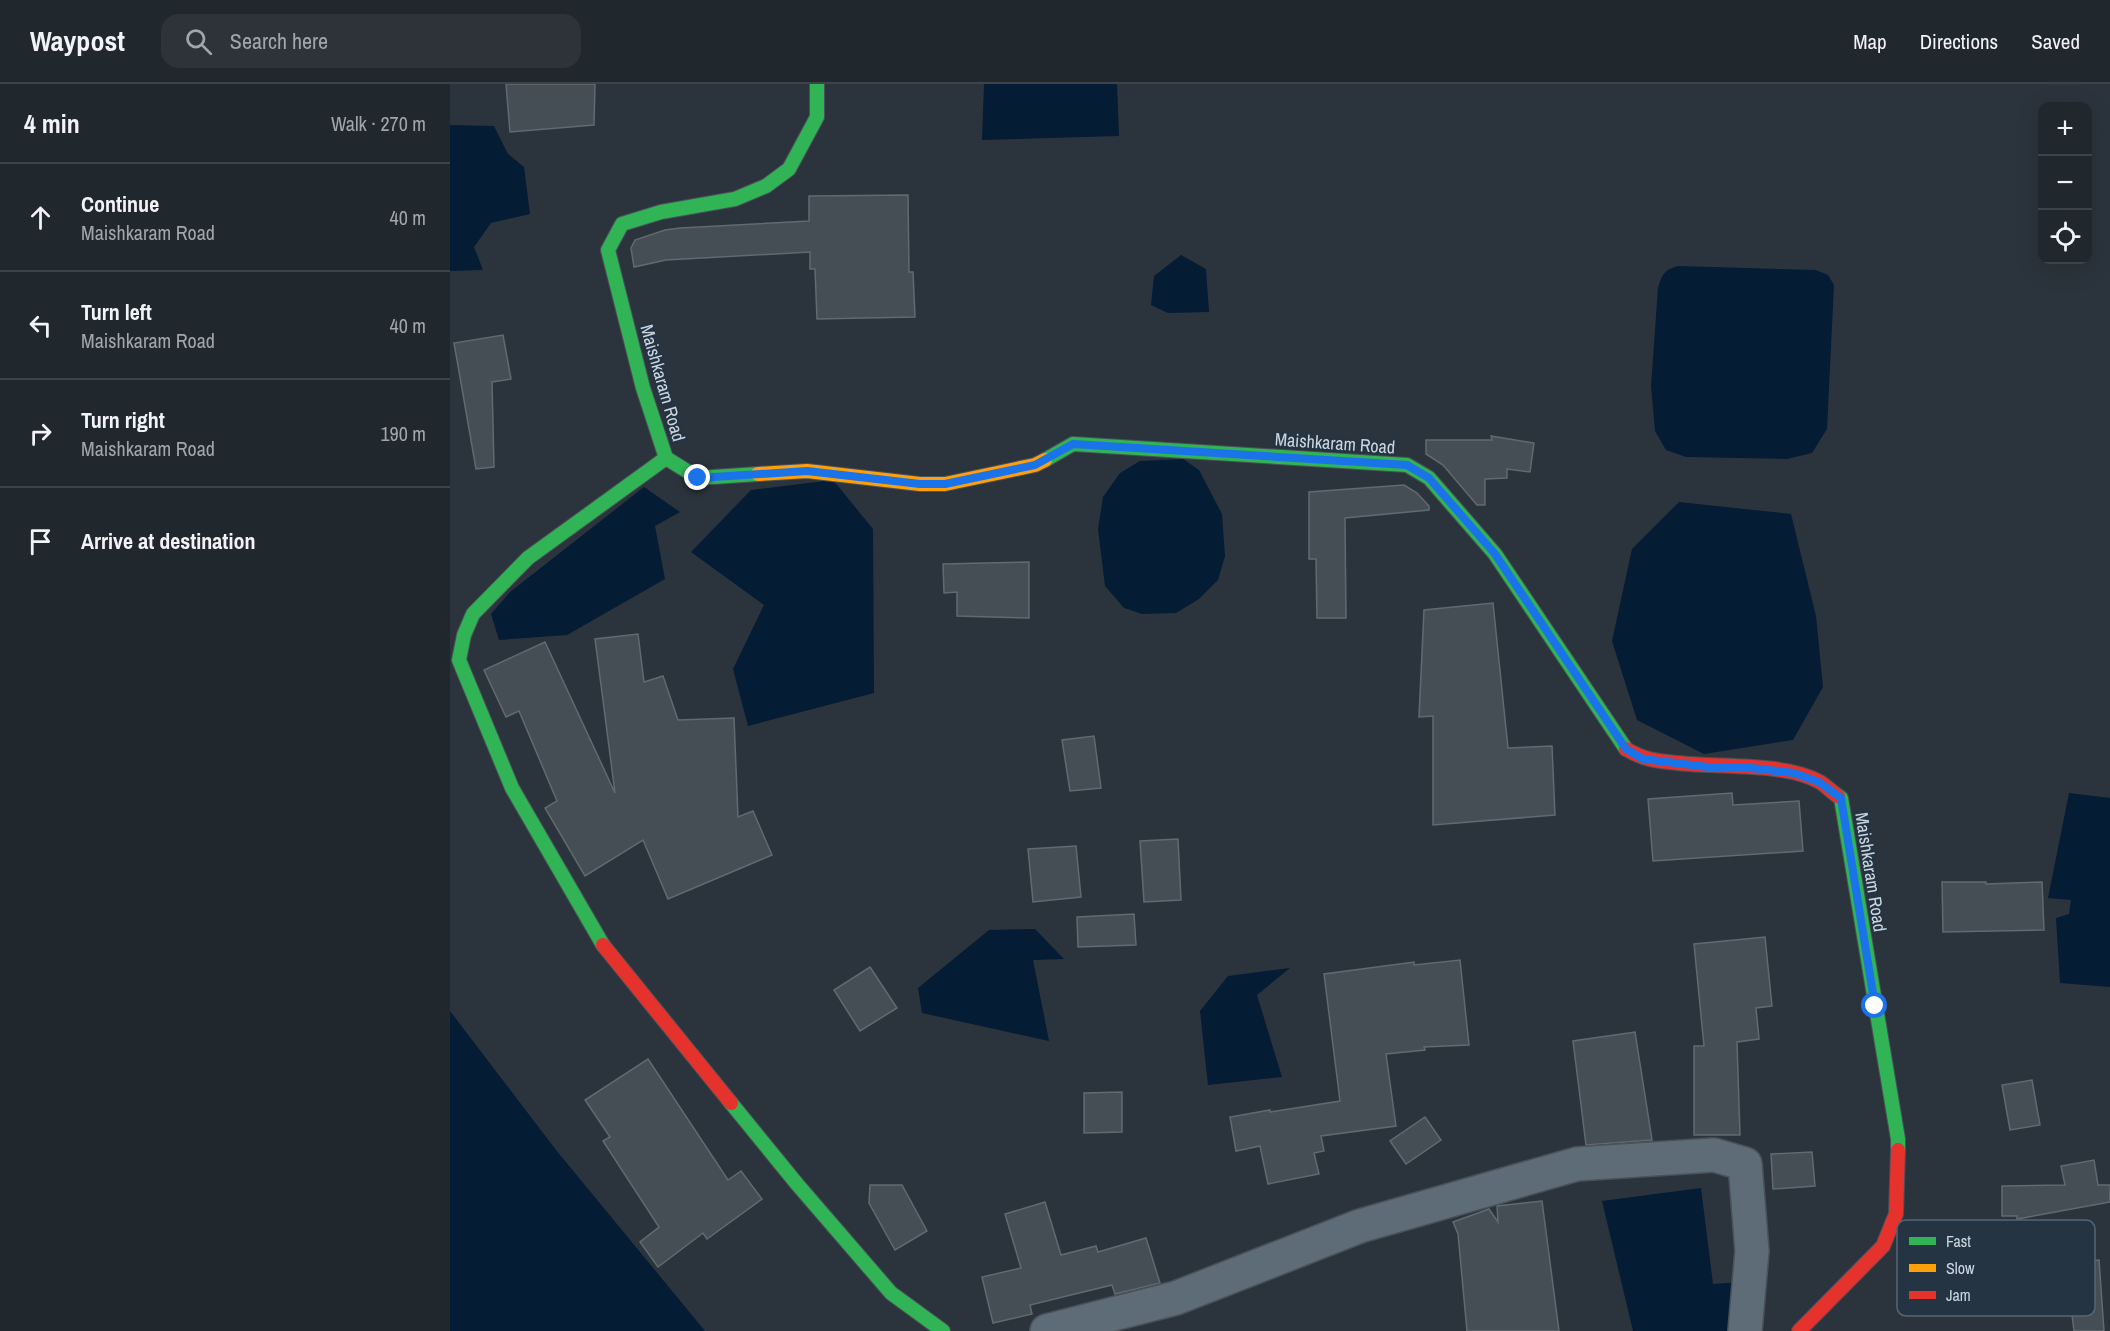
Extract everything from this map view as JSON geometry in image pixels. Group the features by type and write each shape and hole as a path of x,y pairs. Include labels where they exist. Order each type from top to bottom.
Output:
{"street":[{"name":"Maishkaram Road","path":"817,84 817,117 789,169 766,186 735,199 661,212 622,225 608,250 643,387 666,458 698,478 807,471 920,484 945,484 1035,465 1073,444 1407,465 1429,478 1495,554 1626,749 1643,759 1708,767 1743,767 1794,773 1819,782 1841,798 1898,1139 1896,1214 1883,1246 1799,1331"},
{"path":"666,458 528,558 473,614 464,635 459,660 512,788 603,945 797,1184 891,1293 943,1331"},
{"path":"1047,1331 1176,1298 1360,1226 1577,1164 1714,1155 1745,1164 1752,1251 1745,1331"}],"water":[{"path":"984,84 1117,84 1119,136 982,140"},
{"path":"450,125 494,126 508,154 524,167 530,214 491,223 474,247 483,270 450,271"},
{"path":"1181,255 1206,269 1209,312 1168,313 1151,305 1154,276"},
{"path":"1679,266 1816,270 1828,275 1834,285 1827,429 1812,453 1787,459 1686,457 1666,450 1655,431 1651,386 1658,288 1665,273"},
{"path":"1183,459 1199,470 1222,514 1225,556 1218,580 1199,599 1176,613 1142,614 1124,608 1105,586 1098,529 1103,497 1120,473 1140,461"},
{"path":"833,480 873,529 874,693 748,726 733,669 764,605 691,552 751,490"},
{"path":"644,487 680,512 655,526 665,579 567,635 499,640 491,614 510,592"},
{"path":"1679,502 1791,514 1816,616 1823,687 1793,740 1704,754 1637,720 1612,641 1632,549"},
{"path":"2069,793 2110,798 2110,987 2060,983 2056,918 2069,914 2071,900 2048,898"},
{"path":"1035,929 1064,959 1033,960 1049,1041 922,1013 918,988 989,930"},
{"path":"1290,968 1257,995 1282,1077 1208,1085 1200,1011 1228,976"},
{"path":"450,1011 556,1150 705,1331 450,1331"},
{"path":"1701,1188 1713,1284 1741,1282 1754,1331 1633,1331 1602,1201"}],"building":[{"path":"506,84 595,84 594,125 510,132"},
{"path":"908,195 909,272 913,272 915,317 817,319 815,269 810,269 810,252 666,260 634,267 631,248 635,240 665,230 809,221 809,196"},
{"path":"503,335 511,379 492,382 494,467 476,469 454,343"},
{"path":"1491,436 1534,443 1530,472 1507,469 1507,478 1485,479 1485,505 1477,505 1443,465 1426,454 1426,440 1492,440"},
{"path":"1404,485 1417,493 1429,506 1429,510 1345,518 1346,618 1317,618 1316,559 1309,559 1309,492"},
{"path":"1029,562 1029,618 957,616 957,592 944,593 943,564"},
{"path":"1493,603 1508,748 1552,746 1555,815 1433,825 1433,716 1419,717 1424,610"},
{"path":"638,634 644,682 663,676 678,720 734,718 738,817 753,811 772,855 668,899 643,840 585,876 545,808 557,801 519,711 506,717 484,670 545,642 615,793 595,639"},
{"path":"1094,736 1101,788 1070,791 1062,740"},
{"path":"1732,793 1733,805 1799,801 1803,851 1653,861 1648,799"},
{"path":"1178,839 1181,900 1144,902 1140,841"},
{"path":"1076,846 1081,897 1033,902 1028,849"},
{"path":"1942,882 1986,882 1986,884 2042,882 2044,930 1943,932"},
{"path":"1134,914 1136,945 1078,947 1077,917"},
{"path":"1765,937 1772,1006 1756,1008 1759,1039 1737,1042 1740,1135 1694,1135 1694,1046 1704,1046 1694,944"},
{"path":"1460,960 1469,1045 1424,1047 1425,1050 1386,1054 1396,1126 1321,1136 1324,1151 1314,1153 1319,1174 1268,1184 1260,1146 1236,1151 1230,1117 1340,1101 1324,974 1414,962 1414,965"},
{"path":"870,967 897,1008 860,1031 834,990"},
{"path":"1635,1032 1652,1140 1586,1145 1573,1041"},
{"path":"648,1059 728,1180 741,1171 762,1199 707,1239 703,1233 658,1267 640,1242 659,1227 603,1141 610,1137 585,1100"},
{"path":"2032,1080 2040,1125 2010,1130 2002,1085"},
{"path":"1122,1092 1122,1132 1084,1133 1084,1093"},
{"path":"1425,1117 1441,1140 1406,1164 1390,1141"},
{"path":"1812,1152 1815,1186 1773,1189 1771,1154"},
{"path":"2094,1160 2098,1185 2110,1185 2110,1202 2017,1219 2017,1216 2002,1216 2002,1186 2065,1185 2061,1166"},
{"path":"870,1185 902,1185 927,1231 895,1250 869,1203"},
{"path":"1542,1201 1559,1331 1467,1331 1458,1234 1453,1222 1489,1209 1498,1222 1497,1206"},
{"path":"1045,1202 1061,1255 1096,1246 1098,1252 1146,1238 1160,1283 1115,1294 1112,1285 1030,1305 1032,1314 993,1323 982,1277 1021,1268 1005,1214"},
{"path":"2095,1260 2099,1260 2104,1331 2074,1331 2072,1316 2095,1316"}],"traffic: fast":[{"path":"758,474 698,478 666,458 643,388 608,250 622,224 661,212 735,199 766,186 789,169 817,117 817,84"},
{"path":"1045,460 1073,444 1407,465 1429,478 1495,554 1626,749"},
{"path":"603,945 512,788 459,660 464,635 473,614 528,558 666,458"},
{"path":"1838,796 1841,798 1898,1150"},
{"path":"731,1103 891,1293 943,1331"}],"traffic: slow":[{"path":"758,474 807,471 920,484 945,484 1035,465 1045,460"}],"traffic: jam":[{"path":"1626,749 1645,758 1664,762 1789,771 1820,782 1838,796"},
{"path":"603,945 731,1103"},
{"path":"1799,1331 1883,1246 1896,1214 1898,1150"}],"route":[{"path":"698,478 807,471 920,484 945,484 1035,465 1073,444 1407,465 1429,478 1495,554 1626,749 1643,759 1708,767 1743,767 1794,773 1819,782 1841,798 1875,1006"}]}
